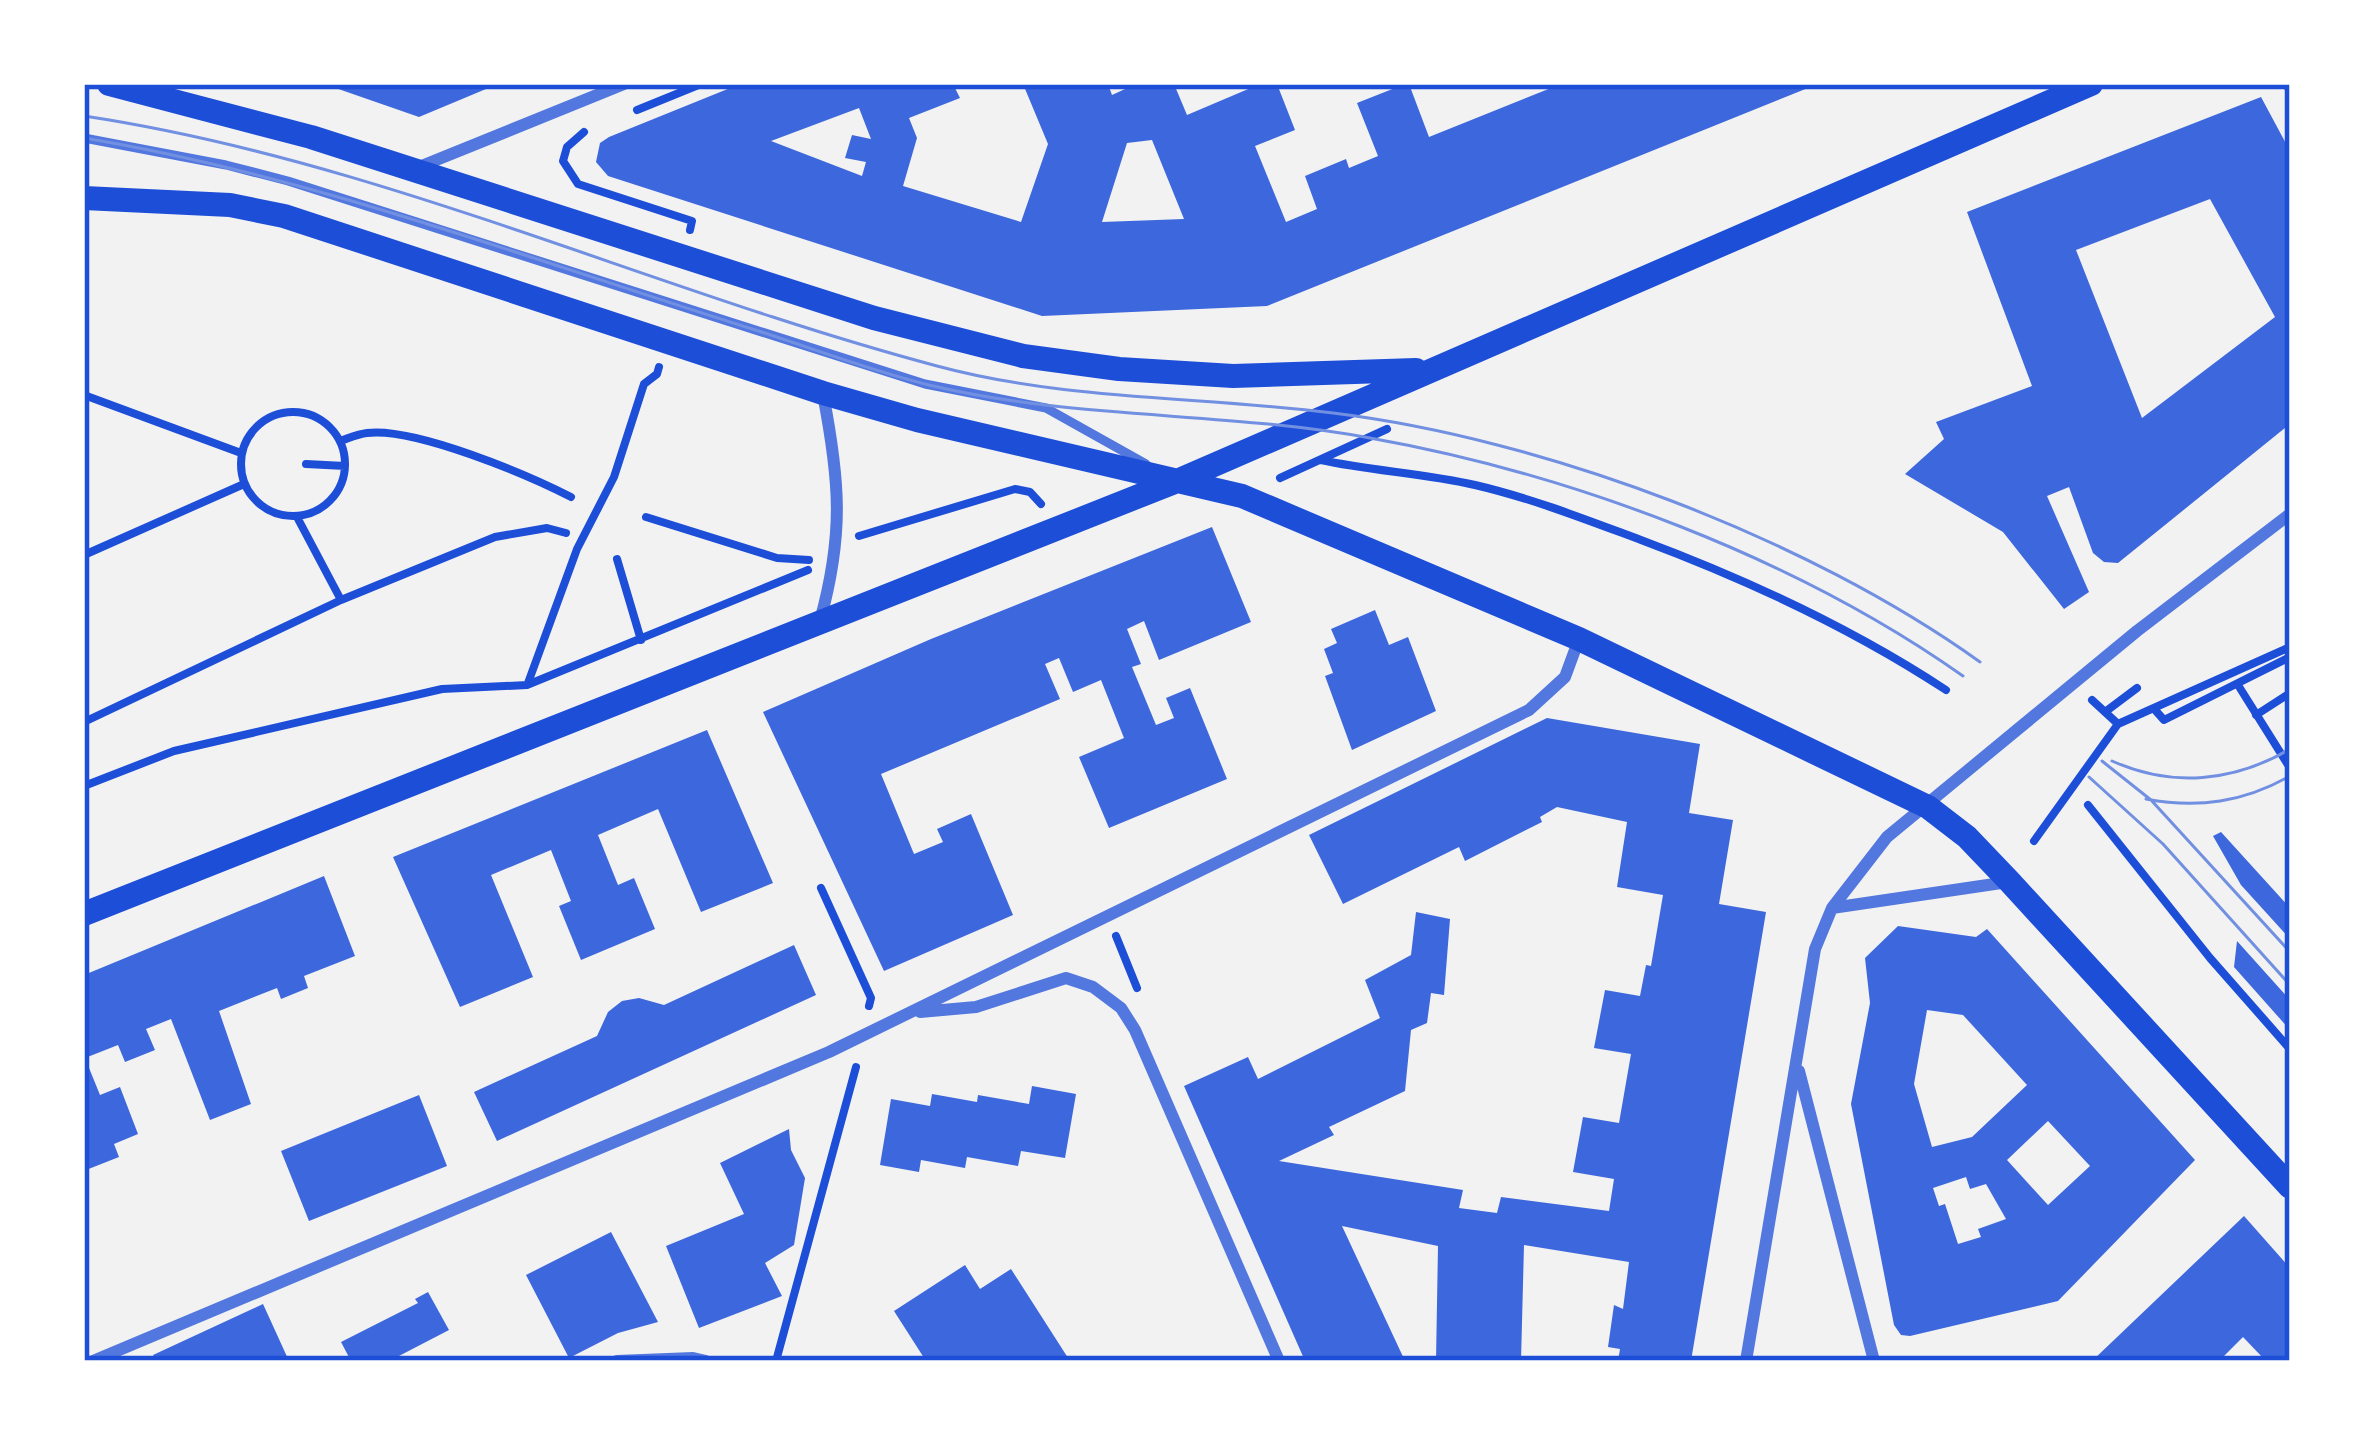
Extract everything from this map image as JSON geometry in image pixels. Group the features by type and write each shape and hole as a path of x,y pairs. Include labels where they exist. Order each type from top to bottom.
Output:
{"main road":[{"path":"109,84 414,169 874,318 1024,356 1119,369 1233,376 1431,369"},
{"path":"84,914 1177,481 2091,84"},
{"path":"84,197 230,205 284,216 917,420 1267,505 1580,640 1928,806 2010,882 2290,1187"}],"street":[{"path":"414,169 624,84"},
{"path":"820,621 838,543 833,444 823,392"},
{"path":"1746,1361 1816,950 1832,908 1887,836 2077,679 2290,514"},
{"path":"93,1361 913,1012 1529,710 1564,677 1580,640"},
{"path":"1832,908 2010,882"},
{"path":"913,1012 976,1007 1066,978 1093,986 1121,1008 1135,1030 1279,1361"},
{"path":"1797,1064 1874,1361"},
{"path":"617,1361 706,1361"}],"lane":[{"path":"84,138 226,165 308,187 926,384 1046,408 1177,481"}],"path":[{"path":"635,110 700,84"},
{"path":"591,128 567,147 563,161 578,184 692,221"},
{"path":"527,685 577,549 614,477 644,384 657,374"},
{"path":"84,395 241,453"},
{"path":"287,411 308,413 328,424 340,441 343,481 333,499 316,511 297,517 275,514 256,502 244,484 241,453 250,432 266,418 287,411"},
{"path":"340,441 368,432 392,435 470,454 571,497"},
{"path":"1319,460 1475,485 1584,518 1808,610 1898,658 1946,690"},
{"path":"306,464 345,466"},
{"path":"84,555 244,484"},
{"path":"297,517 341,599"},
{"path":"646,517 776,558 806,558 818,566"},
{"path":"84,722 341,599 495,537 547,528 566,533"},
{"path":"84,786 174,751 442,688 527,685 641,640 617,559"},
{"path":"2034,841 2118,724 2290,647"},
{"path":"2156,711 2164,720 2290,657"},
{"path":"2077,679 2118,724"},
{"path":"2238,685 2290,768"},
{"path":"2104,712 2137,688"},
{"path":"2256,715 2290,693"},
{"path":"2089,805 2210,958 2290,1049"},
{"path":"776,1361 871,998 821,888"},
{"path":"1107,916 1138,989 1121,1008"}],"building":[{"path":"324,84 498,84 419,117"},
{"path":"740,84 953,84 960,98 909,118 917,138 903,186 1021,222 1048,144 1023,84 1108,84 1112,95 1136,84 1174,84 1187,115 1260,84 1277,84 1295,130 1255,146 1286,222 1317,209 1305,176 1346,159 1349,168 1378,156 1357,103 1405,84 1409,84 1429,137 1561,84 1818,84 1267,306 1042,316 608,176 596,162 600,143","holes":["859,108 871,139 852,135 845,158 866,162 862,176 771,141","1152,140 1184,219 1102,222 1127,143"]},
{"path":"2261,97 2290,151 2290,424 2118,563 2104,562 2093,553 2069,487 2047,496 2089,592 2064,609 2003,532 1905,474 1944,439 1936,422 2032,386 1967,212","holes":["2210,199 2275,317 2142,418 2076,250"]},
{"path":"1212,527 1251,622 1159,660 1144,621 1127,629 1141,664 1132,667 1156,725 1174,718 1166,698 1190,688 1227,779 1109,828 1079,757 1124,738 1101,680 1073,692 1059,658 1045,664 1060,699 881,774 914,854 943,842 937,829 971,814 1013,915 884,971 763,712"},
{"path":"1375,610 1389,645 1408,637 1436,711 1352,750 1325,676 1333,673 1324,649 1337,643 1331,629"},
{"path":"1547,718 1700,744 1689,813 1733,820 1719,904 1766,912 1691,1361 1618,1361 1620,1349 1608,1347 1614,1305 1623,1309 1629,1262 1524,1245 1521,1361 1436,1361 1438,1246 1342,1226 1405,1361 1305,1361 1184,1086 1248,1057 1258,1079 1380,1018 1365,980 1411,955 1416,912 1450,919 1444,995 1431,993 1427,1023 1411,1030 1405,1091 1329,1127 1334,1135 1279,1161 1463,1190 1459,1208 1497,1213 1501,1197 1609,1211 1614,1179 1573,1172 1583,1117 1619,1123 1631,1054 1594,1048 1605,990 1640,996 1646,965 1651,966 1663,895 1617,887 1627,822 1557,807 1540,817 1542,822 1465,861 1459,847 1343,904 1309,835"},
{"path":"707,730 773,883 701,912 658,809 598,835 618,885 634,878 655,929 581,960 559,906 571,901 551,850 491,875 533,977 460,1007 393,857"},
{"path":"2221,832 2290,908 2290,939 2241,885 2213,836"},
{"path":"324,876 355,956 304,976 308,988 281,999 277,988 219,1011 251,1104 210,1120 171,1019 146,1029 155,1050 125,1062 118,1045 85,1058 100,1095 120,1087 138,1134 114,1144 119,1157 86,1170 84,975"},
{"path":"1898,926 1976,937 1987,929 2195,1160 2058,1301 1910,1336 1901,1335 1894,1325 1851,1104 1870,1003 1865,958","holes":["1927,1010 1963,1015 2027,1085 1972,1137 1932,1147 1914,1084","2048,1121 2090,1166 2048,1205 2007,1160","1966,1177 1970,1189 1986,1184 2006,1219 1978,1229 1981,1237 1958,1244 1945,1204 1939,1206 1933,1188"]},
{"path":"2237,941 2290,1000 2290,1030 2234,967"},
{"path":"794,945 816,995 497,1141 474,1092 597,1036 608,1012 622,1001 639,998 664,1005"},
{"path":"1032,1086 1076,1094 1065,1158 1021,1151 1018,1166 967,1157 965,1168 921,1160 919,1172 880,1165 891,1099 930,1106 932,1094 977,1102 978,1095 1029,1104"},
{"path":"419,1095 447,1166 309,1221 281,1151"},
{"path":"789,1129 791,1150 805,1178 794,1245 765,1263 782,1296 699,1328 666,1246 744,1214 720,1163"},
{"path":"2244,1216 2290,1268 2290,1361 2262,1361 2243,1337 2219,1361 2092,1361"},
{"path":"611,1232 658,1322 618,1333 569,1358 526,1275"},
{"path":"965,1265 980,1289 1011,1269 1070,1361 926,1361 894,1311"},
{"path":"428,1292 449,1330 397,1357 399,1361 351,1361 341,1342 418,1303 415,1299"},
{"path":"263,1304 289,1361 156,1361 153,1355"}],"tram line":[{"path":"84,116 193,136 408,194 724,301 937,366 1085,392 1333,413 1499,445 1671,501 1755,536 1836,574 1980,662"},
{"path":"84,138 169,154 337,197 929,385 1039,404 1315,429 1524,474 1680,526 1755,558 1898,633 1963,676"},
{"path":"2112,761 2157,775 2202,778 2247,769 2290,749"},
{"path":"2102,761 2151,800 2290,952"},
{"path":"2146,799 2220,801 2290,776"},
{"path":"2089,777 2163,844 2290,985"}]}
